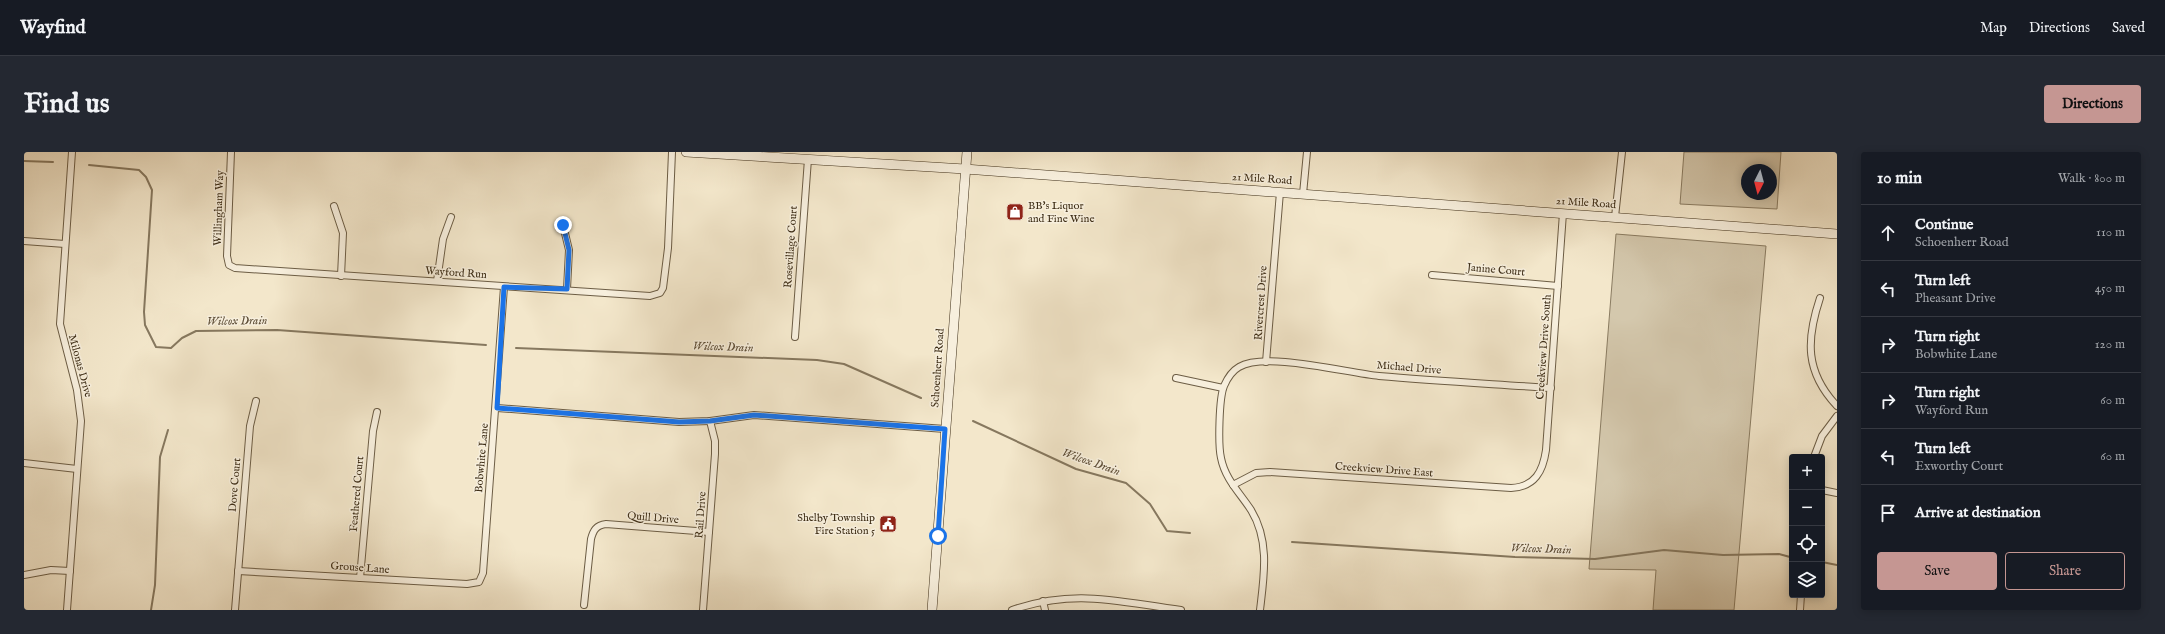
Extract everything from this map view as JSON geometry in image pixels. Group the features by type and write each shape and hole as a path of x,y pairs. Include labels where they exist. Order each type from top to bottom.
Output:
{"street":[{"name":"Milonas Drive","path":"67,610 81,421 79,402 60,324 72,152"},
{"name":"Willingham Way","path":"229,265 227,256 231,152"},
{"name":"Wayford Run","path":"229,265 240,269 437,281 504,287 567,289 655,295 660,293 664,288 668,248 672,152"},
{"name":"21 Mile Road","path":"686,152 965,169 1837,234"},
{"name":"Schoenherr Road","path":"932,610 967,152"},
{"path":"1303,194 1307,152"},
{"path":"1615,217 1622,152"},
{"name":"Rosevillage Court","path":"795,337 808,159"},
{"name":"Rivercrest Drive","path":"1266,362 1280,192"},
{"path":"334,206 344,238 341,276"},
{"name":"Creekview Drive South","path":"1535,480 1539,475 1544,462 1564,213"},
{"path":"437,281 443,239 452,217"},
{"path":"563,225 569,250 567,289"},
{"path":"24,241 65,244"},
{"name":"Janine Court","path":"1432,275 1558,286"},
{"name":"Bobwhite Lane","path":"479,582 483,573 497,408 504,287"},
{"path":"1820,298 1815,314 1812,336 1813,367 1820,385 1837,406"},
{"path":"1260,610 1264,570 1263,539 1252,511 1233,485 1223,468 1220,450 1223,388 1230,375 1237,368 1249,363 1266,362"},
{"name":"Michael Drive","path":"1266,362 1316,366 1378,376 1551,388"},
{"path":"1176,378 1223,388"},
{"name":"Dove Court","path":"235,610 250,426 256,401"},
{"path":"497,408 679,422 710,421 754,415 945,429"},
{"name":"Feathered Court","path":"360,578 373,431 377,412"},
{"path":"1815,454 1822,436 1837,416"},
{"name":"Rail Drive","path":"703,610 715,454 715,441 710,421"},
{"path":"24,463 77,469"},
{"name":"Creekview Drive East","path":"1233,485 1249,476 1263,472 1511,488 1524,486 1535,480"},
{"path":"1825,491 1837,493"},
{"name":"Quill Drive","path":"584,605 591,539 596,528 606,524 709,532"},
{"path":"24,575 51,570 70,571"},
{"name":"Grouse Lane","path":"238,571 467,584 479,582"},
{"path":"1012,610 1043,601 1089,597 1160,609 1181,610"},
{"path":"1800,610 1801,598"},
{"path":"1043,601 1045,610"}],"shaded area":[{"path":"1684,152 1781,152 1777,209 1680,204"},
{"path":"1616,234 1766,246 1734,610 1653,610 1656,570 1589,569"}],"waterway":[{"name":"Wilcox Drain","path":"24,161 53,162"},
{"name":"Wilcox Drain","path":"89,165 139,170 146,177 152,190 144,312 145,325 156,347 171,348 182,338 196,331 277,330 486,345"},
{"name":"Wilcox Drain","path":"516,348 817,360 844,364 921,398"},
{"name":"Wilcox Drain","path":"973,421 1076,469 1126,483 1150,504 1167,531 1190,533"},
{"path":"151,610 155,585 160,457 168,430"},
{"name":"Wilcox Drain","path":"1292,542 1515,557 1595,559 1664,550 1723,555 1779,554 1789,557"},
{"name":"Wilcox Drain","path":"1825,563 1837,565"}],"place":[{"name":"BB's Liquor and Fine Wine","path":"1015,212"},
{"name":"Shelby Township Fire Station 5","path":"888,524"}],"route":[{"path":"563,225 569,250 567,289 504,287 497,408 679,422 710,421 754,415 945,429 938,536"}]}
